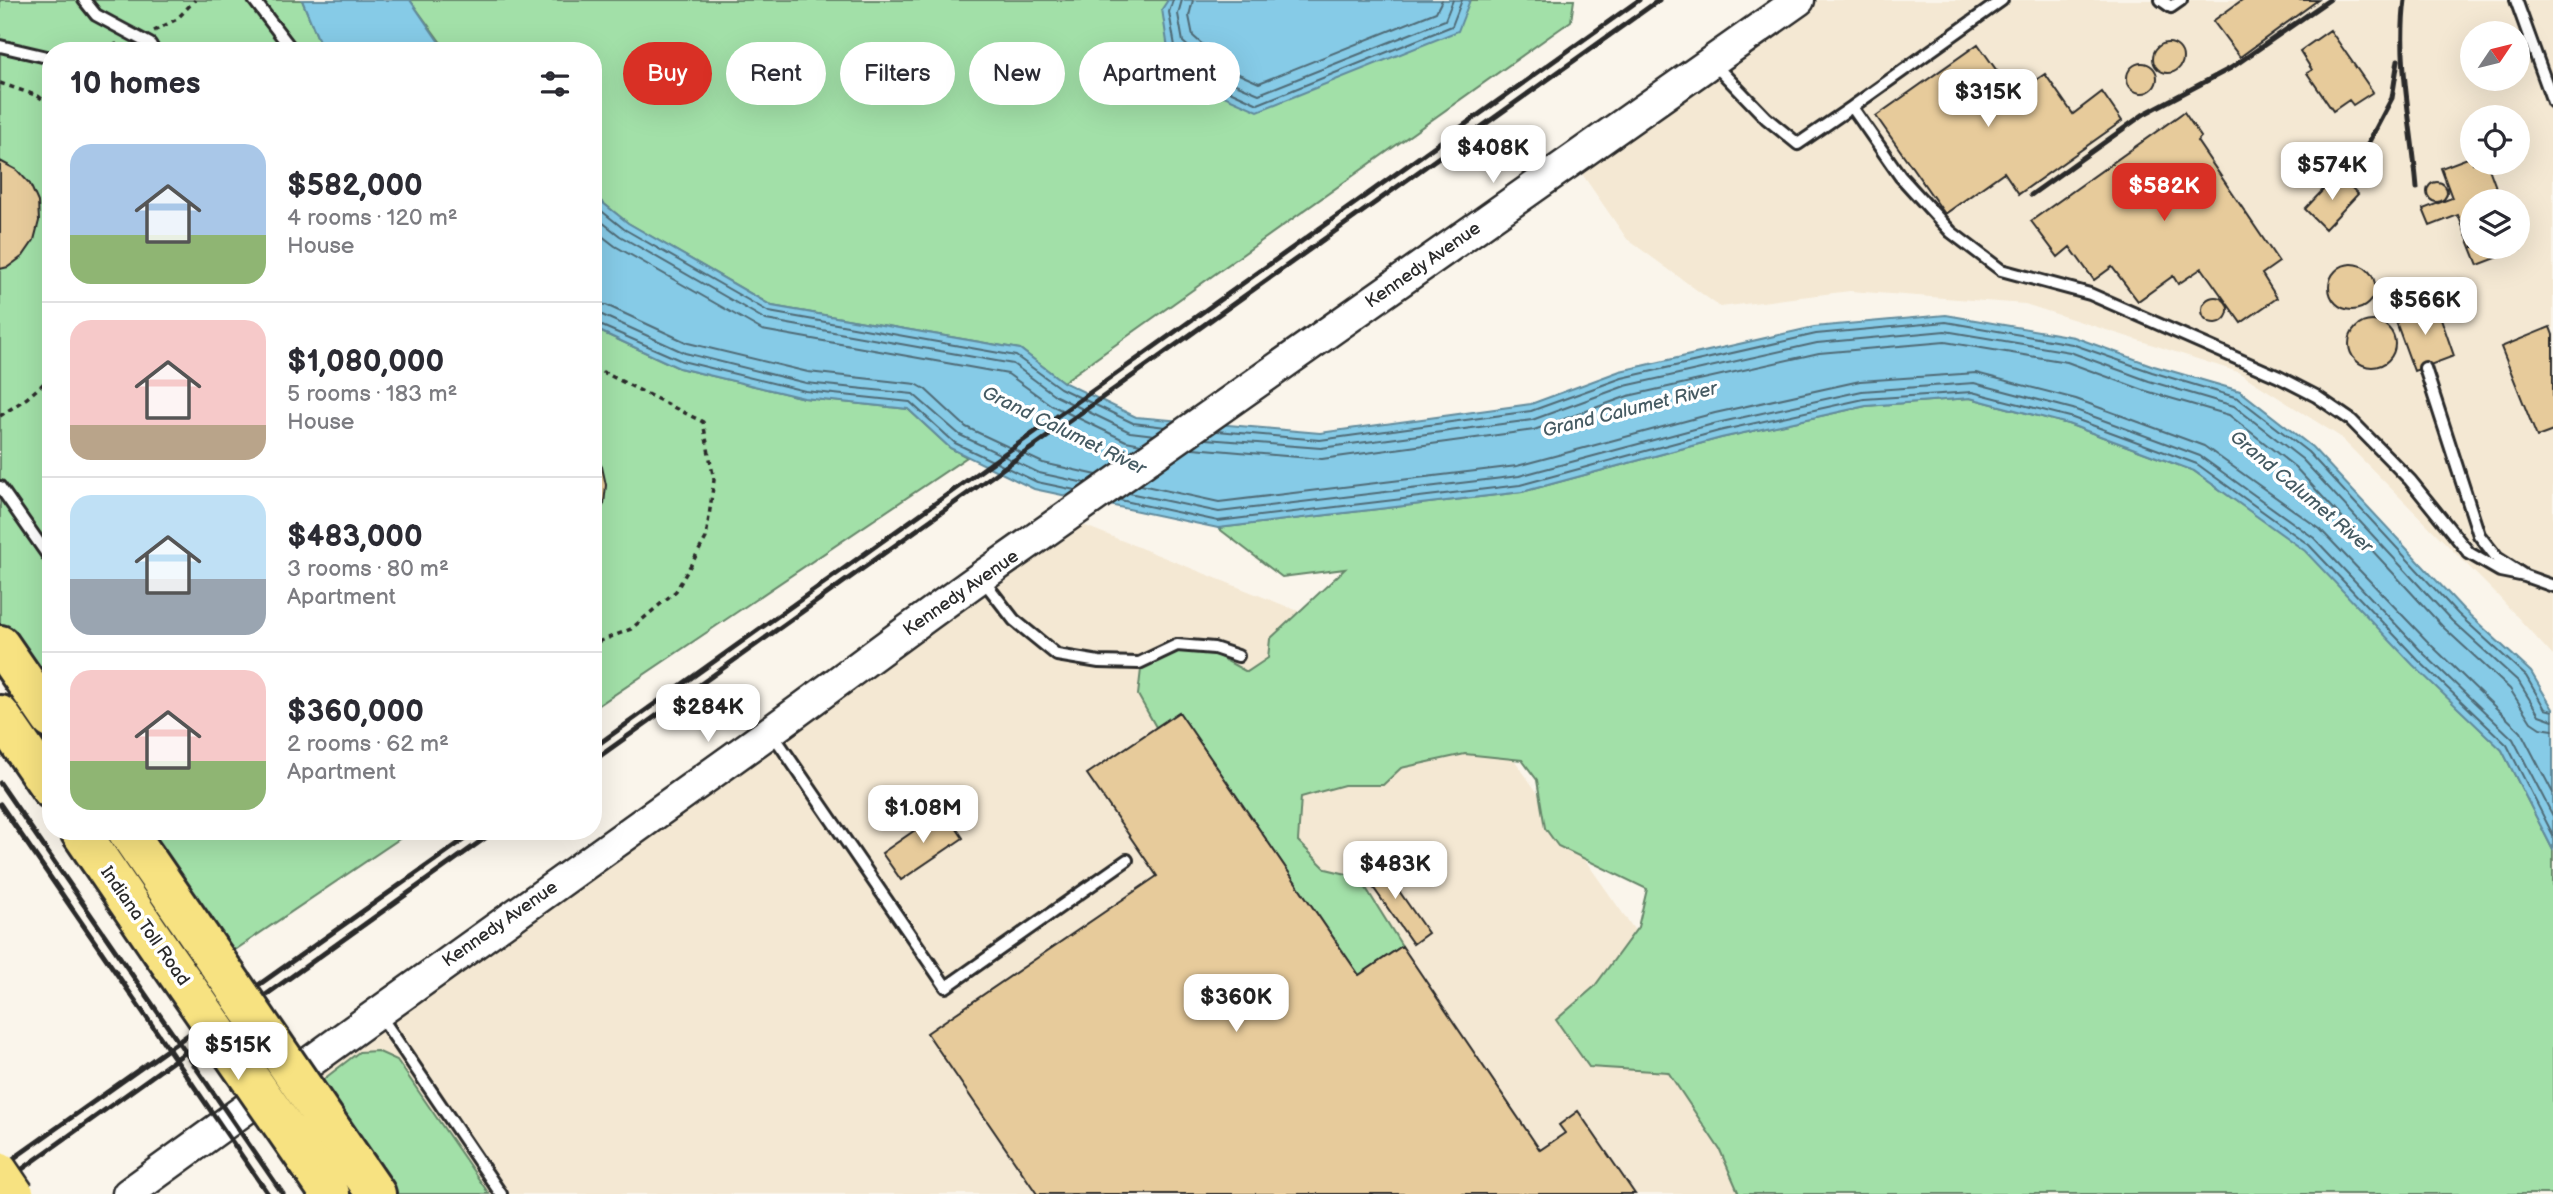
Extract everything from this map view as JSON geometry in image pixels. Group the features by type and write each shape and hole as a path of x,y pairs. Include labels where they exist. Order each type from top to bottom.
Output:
{"highway":[{"path":"0,645 42,706"},
{"path":"0,715 42,776"},
{"name":"Indiana Toll Road","path":"86,840 330,1194"},
{"path":"133,840 376,1194"}],"main road":[{"name":"Kennedy Avenue","path":"128,1194 982,577 1068,519 1216,411 1799,0"},
{"path":"0,1169 17,1194"}],"lane":[{"path":"84,0 96,15 146,42"},
{"path":"254,0 286,42"},
{"path":"1713,62 1766,118 1798,144 2002,0"},
{"path":"2161,0 2171,7 2181,0"},
{"path":"2516,0 2553,102"},
{"path":"0,46 42,56"},
{"path":"1852,107 1900,176 1951,232 2001,270 2090,294 2316,396 2351,420 2410,480 2469,553 2500,570 2553,586"},
{"path":"2425,368 2479,535 2497,558 2525,576"},
{"path":"0,487 42,547"},
{"path":"982,577 1014,620 1057,655 1099,662 1139,663 1177,645 1214,648 1238,656"},
{"path":"771,731 946,987 1127,860"},
{"path":"377,1012 501,1194"}],"path":[{"path":"0,83 42,99"},
{"path":"602,372 703,422 714,480 706,538 676,592 631,629 602,640"},
{"path":"0,416 42,385"}],"shaded area":[{"path":"1794,0 2553,0 2553,656 2499,597 2339,436 2238,372 2025,304 1850,291 1720,307 1627,239 1571,158"},
{"path":"1068,519 1453,673 1720,1051 1750,1194 376,1194 307,1081"}],"green space":[{"path":"0,0 302,0 319,42 42,42 42,706 0,645"},
{"path":"410,0 1574,0 1571,21 1063,382 1020,349 772,306 628,223 602,202 602,42 440,42"},
{"path":"602,332 679,368 804,398 908,409 950,448 967,457 602,703"},
{"path":"1970,398 2068,424 2194,471 2305,550 2421,672 2502,750 2553,850 2553,1194 1739,1194 1720,1150 1668,1072 1589,1067 1556,1020 1594,987 1638,927 1647,889 1558,846 1545,828 1537,780 1522,760 1465,754 1401,768 1383,785 1344,785 1301,797 1298,841 1326,869 1359,877 1402,946 1359,975 1179,712 1156,727 1138,695 1142,661 1170,648 1209,651 1247,672 1268,658 1270,639 1345,569 1282,577 1218,528 1522,492 1721,438 1866,406"},
{"path":"133,840 398,840 235,950 193,927"},
{"path":"377,1051 397,1060 489,1194 398,1194 320,1082 359,1052"}],"water":[{"path":"302,0 410,0 439,42 319,42"},
{"path":"1168,0 1470,0 1458,31 1258,111 1240,103 1240,42 1167,42 1162,9"},
{"name":"Grand Calumet River","path":"602,202 628,223 772,306 1020,349 1063,382 1136,417 1320,433 1531,404 1620,371 1814,327 1946,315 2074,337 2154,366 2240,391 2312,447 2463,609 2531,672 2553,709 2553,850 2502,750 2413,665 2305,551 2194,471 2068,424 1970,398 1866,406 1721,438 1522,492 1218,528 1034,489 950,448 908,409 804,398 679,368 602,332"}],"building":[{"path":"2242,0 2318,0 2240,57 2213,21"},
{"path":"2330,30 2373,92 2353,105 2349,100 2333,111 2307,73 2312,70 2300,51"},
{"path":"2168,43 2179,47 2183,58 2179,69 2168,73 2157,69 2153,58 2157,47"},
{"path":"1978,44 2014,95 2045,74 2073,114 2102,92 2122,121 2019,194 2004,172 1945,214 1876,116"},
{"path":"2142,63 2153,67 2157,78 2153,89 2142,93 2131,89 2127,78 2131,67"},
{"path":"2184,112 2201,137 2197,141 2279,262 2262,274 2277,298 2241,323 2202,268 2178,284 2173,276 2138,301 2112,267 2094,280 2070,247 2058,257 2031,221"},
{"path":"0,161 17,170 30,184 38,202 39,221 34,240 23,256 8,267 0,269"},
{"path":"2460,161 2460,175 2491,175 2497,189 2460,189 2460,220 2458,215 2430,226 2423,209 2452,198 2441,168"},
{"path":"2338,174 2358,194 2325,229 2305,209"},
{"path":"2433,182 2441,182 2447,192 2441,202 2433,202 2427,196 2427,188"},
{"path":"2476,259 2494,259 2478,265"},
{"path":"2352,264 2368,271 2375,287 2368,303 2352,310 2336,303 2329,287 2336,271"},
{"path":"2215,297 2224,301 2228,310 2224,319 2215,323 2206,319 2202,310 2206,301"},
{"path":"2436,304 2454,356 2414,371 2395,319"},
{"path":"2372,321 2388,328 2395,344 2388,360 2372,367 2356,360 2349,344 2356,328"},
{"path":"2550,327 2553,335 2553,431 2537,437 2501,347"},
{"path":"602,467 606,485 602,507"},
{"path":"1179,712 1359,975 1402,946 1540,1150 1565,1133 1559,1125 1578,1111 1635,1194 1037,1194 927,1033 1157,876 1087,774"},
{"path":"944,810 963,838 901,880 882,853"},
{"path":"1377,859 1428,933 1413,944 1361,870"}],"railway":[{"path":"602,742 1639,0"},
{"path":"602,755 1659,0"},
{"path":"2031,195 2144,114 2231,68 2329,0"},
{"path":"2405,0 2404,70 2417,188"},
{"path":"2342,178 2363,153 2392,98 2398,60"},
{"path":"0,783 283,1194"},
{"path":"0,804 268,1194"},
{"path":"0,1168 463,840"},
{"path":"0,1185 482,840"}]}
